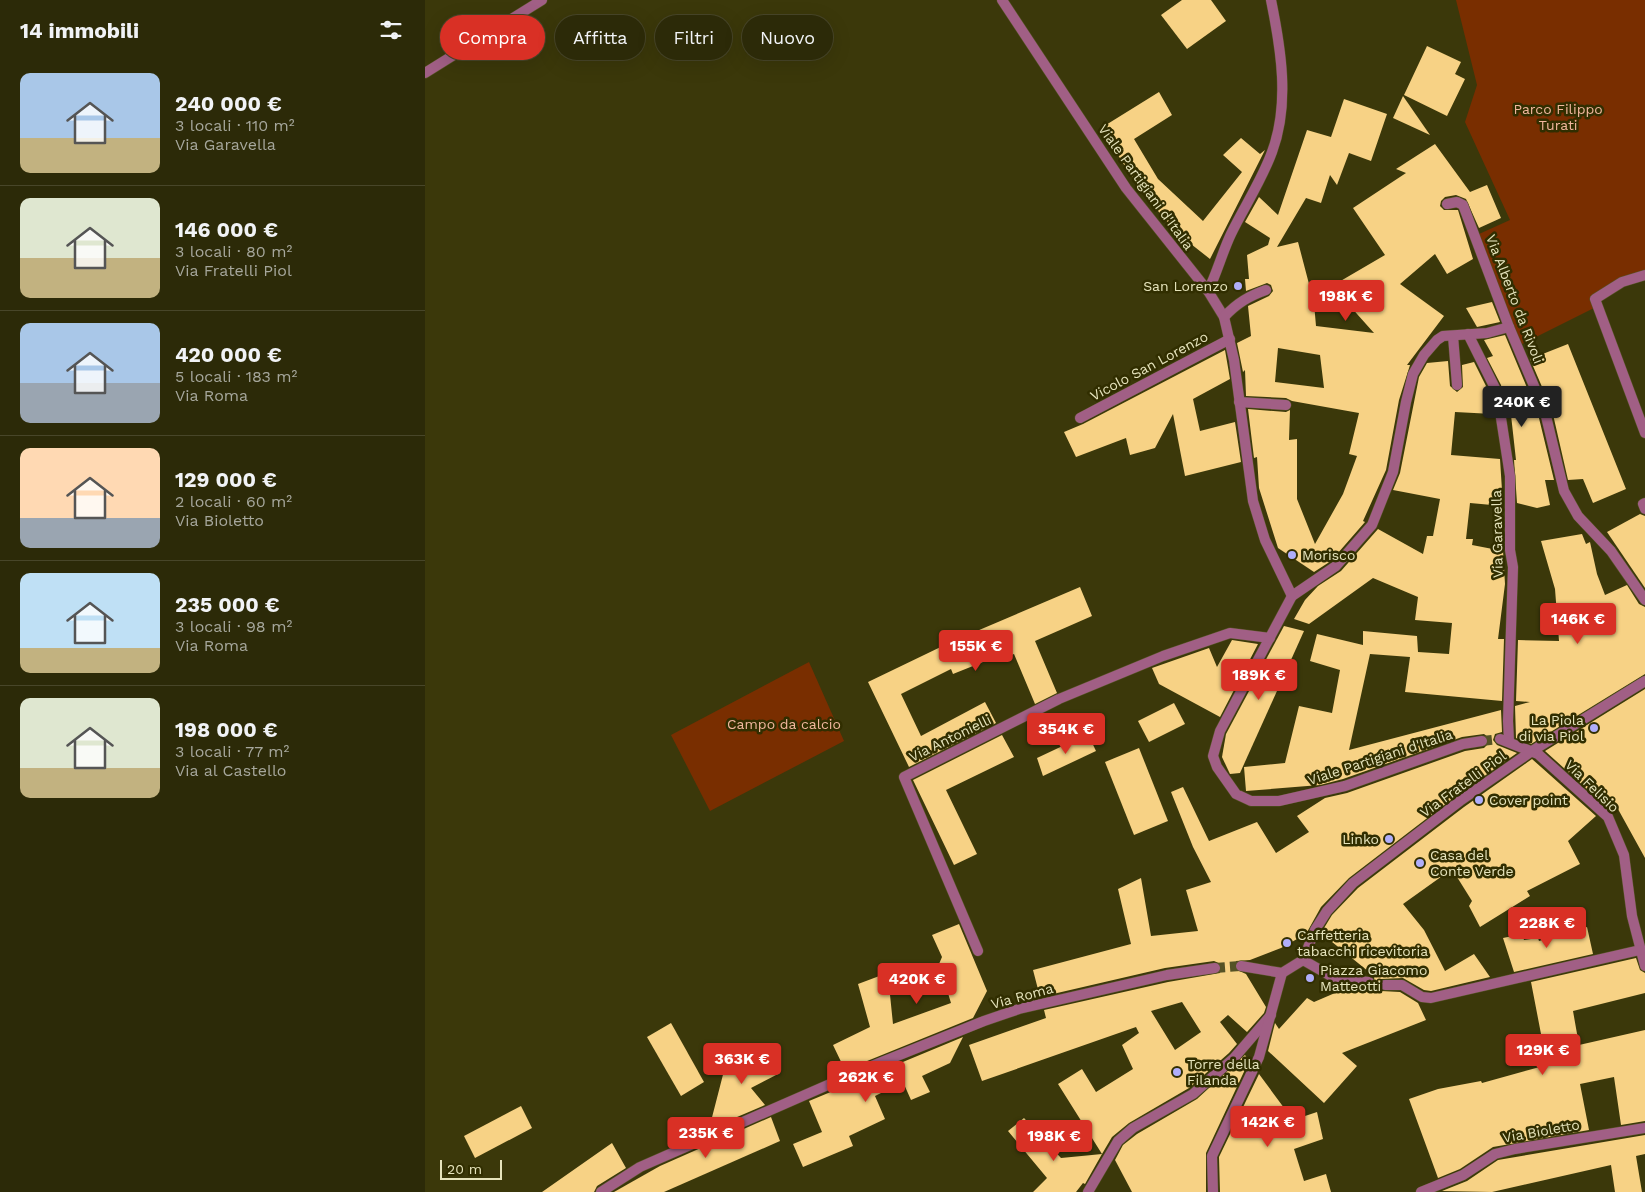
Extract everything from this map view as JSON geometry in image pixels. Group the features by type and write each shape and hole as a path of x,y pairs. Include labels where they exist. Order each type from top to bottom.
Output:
{"street":[{"path":"425,73 542,0"},
{"name":"Viale Partigiani d'Italia","path":"1002,0 1126,188 1208,291 1224,317 1230,339 1253,501 1265,540 1292,596 1220,731 1213,748 1213,756 1224,778 1236,794 1251,801 1279,801 1345,786 1463,744 1483,741"},
{"path":"1208,291 1216,276 1223,251 1273,151 1279,125 1282,86 1280,47 1271,0"},
{"name":"Via Alberto da Rivoli","path":"1447,204 1457,202 1463,204 1509,327 1545,412 1565,491 1578,516 1611,551 1645,600"},
{"path":"1645,275 1622,282 1595,299 1645,432"},
{"path":"1224,317 1234,306 1249,296 1266,290"},
{"path":"1292,596 1336,566 1372,525 1393,472 1413,374 1424,355 1443,336 1487,333 1509,327"},
{"name":"Via Garavella","path":"1468,334 1495,388 1510,476 1510,550 1513,567 1508,721 1505,740 1532,751"},
{"path":"1453,336 1457,385"},
{"name":"Vicolo San Lorenzo","path":"1080,418 1230,339"},
{"path":"1239,402 1286,405"},
{"path":"1645,503 1643,504 1645,509"},
{"name":"Via Antonielli","path":"978,951 904,776 1059,700 1163,656 1230,633 1270,638"},
{"name":"Via Fratelli Piol","path":"1303,960 1315,930 1327,910 1353,883 1460,801 1532,751 1645,681"},
{"name":"Via Felisio","path":"1532,751 1538,754 1608,817 1624,855 1627,889 1645,966"},
{"path":"1385,984 1402,985 1422,998 1431,998 1640,950"},
{"path":"1241,966 1282,973 1303,960 1336,980 1369,982"},
{"name":"Via Roma","path":"601,1192 640,1167 863,1070 984,1021 1029,1006 1167,975 1215,968"},
{"path":"1213,1192 1212,1156 1259,1057 1282,973"},
{"path":"1088,1192 1118,1141 1133,1128 1193,1094 1234,1058 1271,1015"},
{"name":"Via Bioletto","path":"1421,1192 1463,1175 1495,1154 1515,1148 1645,1128"}],"green space":[{"name":"Parco Filippo Turati","path":"1456,0 1645,0 1645,273 1593,298 1596,307 1520,345 1495,282 1479,234 1510,220 1465,122 1477,85"},
{"name":"Campo da calcio","path":"809,662 844,741 710,811 671,735"}],"building":[{"path":"1182,0 1211,0 1226,21 1187,49 1161,15"},
{"path":"1427,46 1461,62 1455,74 1465,79 1447,116 1404,95"},
{"path":"1159,92 1172,115 1134,139 1158,179 1203,221 1242,172 1223,155 1241,138 1260,154 1265,150 1210,259 1177,233 1140,190 1101,128"},
{"path":"1403,96 1430,135 1393,118"},
{"path":"1344,99 1387,114 1371,161 1349,153 1337,185 1330,175 1321,203 1306,198 1277,247 1298,242 1314,303 1316,326 1374,333 1332,286 1385,255 1353,208 1406,173 1396,169 1435,144 1470,192 1487,185 1501,218 1479,228 1466,199 1456,195 1445,197 1441,201 1440,206 1444,210 1458,210 1473,259 1447,274 1435,254 1400,284 1444,316 1407,365 1410,365 1399,400 1386,470 1363,521 1365,522 1331,561 1314,572 1278,548 1259,488 1257,457 1254,458 1248,409 1286,412 1290,410 1289,440 1297,439 1297,499 1315,544 1343,494 1357,456 1349,454 1359,413 1292,401 1286,398 1246,396 1245,370 1243,372 1237,343 1251,336 1248,306 1269,296 1273,291 1271,285 1267,283 1246,291 1245,279 1249,279 1247,255 1268,245 1270,238 1245,222 1259,197 1278,215 1307,130 1331,137","holes":["1278,348 1320,355 1324,388 1275,382"]},
{"path":"1492,302 1500,322 1477,327 1466,308"},
{"path":"1505,335 1538,414 1554,480 1545,480 1550,505 1537,508 1517,503 1514,460 1516,460 1511,415 1507,415 1501,385 1487,358 1493,356 1484,340"},
{"path":"1568,344 1626,489 1593,503 1583,479 1568,480 1552,410 1530,359"},
{"path":"1225,350 1230,379 1193,399 1200,431 1235,422 1241,462 1185,476 1173,414 1155,448 1130,455 1126,438 1076,457 1064,432"},
{"path":"1448,361 1450,386 1457,392 1463,387 1462,365 1474,362 1488,390 1493,414 1455,412 1451,455 1500,459 1503,506 1470,503 1466,539 1473,539 1472,545 1503,551 1505,584 1498,639 1504,639 1502,701 1405,692 1410,657 1370,654 1349,750 1501,710 1502,732 1495,734 1493,740 1497,745 1517,753 1456,796 1349,878 1321,907 1306,934 1281,948 1250,960 1236,961 1235,969 1246,974 1266,1007 1264,1013 1247,1032 1228,1015 1220,1022 1237,1044 1229,1053 1189,1088 1129,1123 1112,1137 1102,1154 1058,1084 1082,1069 1096,1092 1133,1069 1122,1045 1139,1033 1136,1027 982,1081 969,1045 1046,1018 1044,1010 1168,982 1220,973 1221,964 1214,961 1165,968 1040,997 1033,970 1131,944 1118,889 1141,878 1151,936 1198,931 1186,890 1211,882 1193,847 1171,792 1183,787 1209,841 1257,822 1276,853 1309,832 1297,816 1325,798 1347,793 1465,751 1484,748 1488,744 1488,737 1484,734 1462,737 1343,779 1320,785 1246,791 1244,767 1285,763 1299,706 1332,713 1340,670 1310,661 1317,634 1363,645 1363,631 1417,636 1418,652 1449,654 1452,623 1415,620 1418,597 1373,578 1309,624 1294,619 1305,600 1318,586 1341,571 1378,529 1423,554 1427,536 1433,536 1440,499 1393,490 1400,473 1419,377 1427,363","holes":["1182,1002 1201,1032 1175,1050 1151,1011"]},
{"path":"1640,514 1645,516 1645,588 1607,532"},
{"path":"1582,534 1586,544 1590,542 1597,574 1605,595 1627,585 1639,604 1645,607 1645,674 1531,744 1516,738 1515,706 1530,702 1516,701 1518,640 1559,641 1555,589 1541,541"},
{"path":"1080,587 1092,616 1035,641 1057,693 1035,704 1014,654 999,660 998,656 953,674 951,669 901,694 921,736 985,702 996,723 909,767 868,682 951,642"},
{"path":"1284,626 1304,631 1240,773 1230,774 1222,757 1226,734"},
{"path":"1232,640 1258,644 1220,717 1159,684 1152,668 1209,648 1217,667"},
{"path":"1645,689 1645,858 1613,800 1606,806 1545,751"},
{"path":"1174,703 1185,724 1149,742 1138,721"},
{"path":"1088,734 1096,751 1043,776 1037,758"},
{"path":"1002,735 1014,757 946,790 977,854 954,865 913,780"},
{"path":"1139,748 1168,821 1134,835 1105,762"},
{"path":"1532,759 1596,816 1568,841 1580,864 1527,891 1530,896 1480,927 1469,906 1472,901 1452,869 1403,904 1424,930 1445,971 1474,954 1490,977 1431,991 1424,990 1403,978 1381,979 1378,985 1381,991 1400,992 1418,1003 1426,1020 1342,1053 1357,1066 1324,1103 1268,1051 1275,1023 1279,1029 1307,998 1314,1002 1349,987 1369,989 1375,986 1374,976 1321,933 1332,915 1358,888 1464,807"},
{"path":"959,924 987,991 973,1018 845,1070 833,1045 870,1027 858,984 882,975 889,985 893,1024 951,1003 939,964 942,957 932,935"},
{"path":"1587,927 1593,954 1514,972 1503,938 1522,934 1524,940 1538,938 1539,941"},
{"path":"1636,958 1640,970 1645,973 1645,993 1573,1011 1579,1045 1645,1030 1645,1121 1621,1125 1614,1077 1580,1084 1589,1130 1493,1147 1460,1169 1438,1178 1409,1099 1438,1089 1481,1081 1482,1083 1547,1065 1531,982"},
{"path":"671,1023 704,1082 681,1096 647,1037"},
{"path":"963,1037 950,1063 922,1076 930,1092 911,1100 903,1082 875,1096 885,1119 849,1136 853,1146 803,1167 793,1144 822,1132 809,1101"},
{"path":"758,1043 778,1074 751,1088 765,1105 709,1129 726,1063"},
{"path":"1245,1055 1249,1061 1206,1153 1206,1192 1132,1192 1115,1160 1123,1145 1137,1134 1197,1099"},
{"path":"1259,1074 1293,1120 1317,1112 1323,1139 1294,1149 1304,1181 1326,1174 1331,1192 1220,1192 1219,1157"},
{"path":"521,1106 532,1128 475,1158 464,1136"},
{"path":"771,1117 780,1141 664,1192 614,1192 660,1166"},
{"path":"1024,1118 1061,1158 1102,1154 1085,1184 1083,1183 1076,1192 1033,1192 1047,1178 1008,1131"},
{"path":"1645,1135 1645,1154 1636,1156 1642,1192 1615,1192 1611,1165 1492,1192 1442,1191 1467,1181 1498,1160"},
{"path":"612,1143 626,1168 597,1186 594,1192 542,1192"}],"tunnel":[{"path":"1482,741 1500,739"},
{"path":"1215,968 1241,966"}],"place":[{"name":"San Lorenzo","path":"1238,286"},
{"name":"Morisco","path":"1292,555"},
{"name":"La Piola di via Piol","path":"1594,728"},
{"name":"Cover point","path":"1479,800"},
{"name":"Linko","path":"1389,839"},
{"name":"Casa del Conte Verde","path":"1420,863"},
{"name":"Caffetteria tabacchi ricevitoria","path":"1287,943"},
{"name":"Piazza Giacomo Matteotti","path":"1310,978"},
{"name":"Torre della Filanda","path":"1177,1072"}]}
